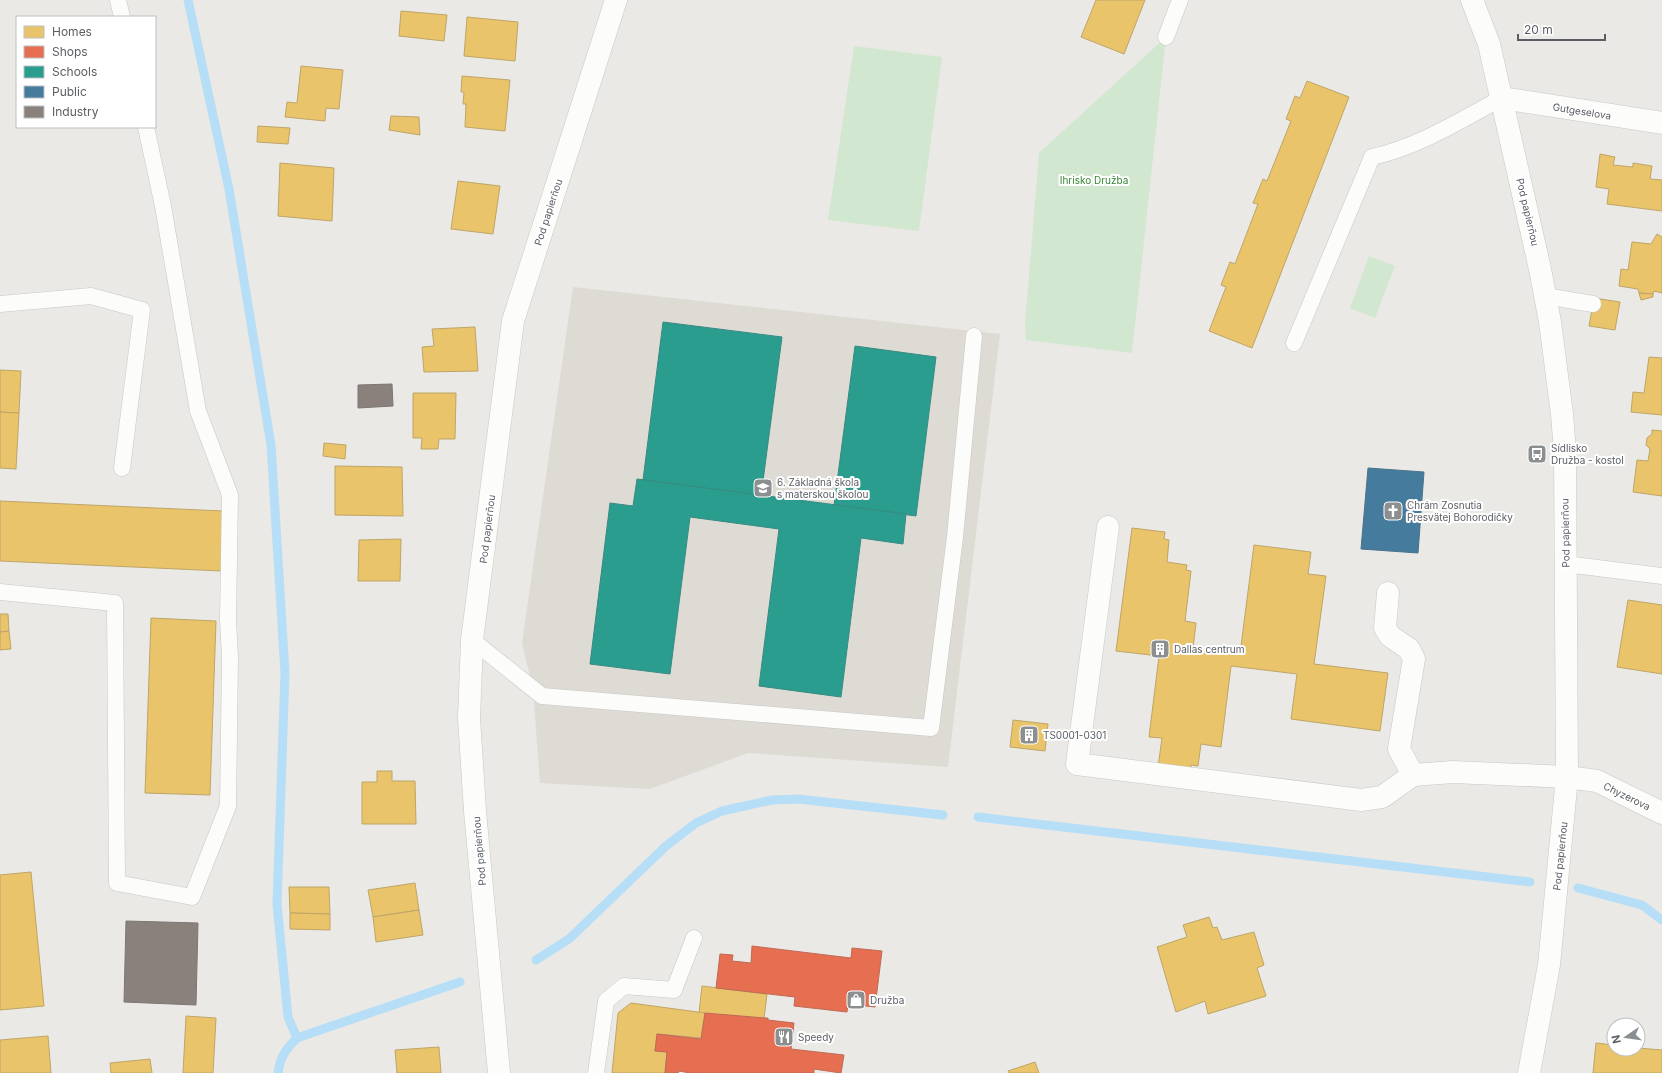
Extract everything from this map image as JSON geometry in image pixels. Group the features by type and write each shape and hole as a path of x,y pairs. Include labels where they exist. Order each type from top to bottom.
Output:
{"street":[{"name":"Pod papierňou","path":"499,1073 475,811 469,718 472,640 514,321 616,0"},
{"name":"Pod papierňou","path":"1472,0 1489,44 1545,296 1562,414 1565,452 1568,777 1549,965 1529,1073"},
{"name":"Gutgeselova","path":"1502,98 1662,123"},
{"path":"1108,527 1077,764 1361,800 1382,797 1413,775 1399,749 1414,659 1409,649 1390,636 1385,628 1388,593"},
{"name":"Chyzerova","path":"1413,775 1453,772 1568,777 1597,781 1662,813"}],"lane":[{"path":"118,0 122,16"},
{"path":"1166,37 1180,0"},
{"path":"1294,343 1372,157 1387,154 1442,130 1502,98"},
{"path":"0,592 115,603 117,883 192,896 228,806 230,495 198,411 163,206 146,128"},
{"path":"0,304 91,296 142,310 122,468"},
{"path":"1545,296 1593,304"},
{"path":"472,640 542,696 931,728 954,537 974,336"},
{"path":"1566,564 1662,576"},
{"path":"596,1073 606,1001 624,986 674,990 694,938"}],"shaded area":[{"name":"6. Základná škola s materskou školou","path":"573,287 1000,334 948,767 748,753 650,789 540,783 533,689 522,643"}],"green space":[{"name":"Ihrisko Družba","path":"1166,37 1132,353 1026,340 1025,324 1039,153"},
{"path":"854,46 942,57 919,231 828,220"},
{"path":"1369,256 1395,266 1375,318 1350,308"}],"building: Homes":[{"path":"1096,0 1145,0 1124,54 1081,37"},
{"path":"401,11 447,15 444,41 399,36"},
{"path":"467,17 518,22 515,61 464,56"},
{"path":"301,66 343,70 339,109 326,108 325,121 285,117 287,102 297,103"},
{"path":"462,76 510,80 505,131 465,127 466,104 463,104 464,92 461,92"},
{"path":"1307,81 1349,97 1252,348 1209,331 1226,287 1221,285 1230,262 1235,264 1258,204 1253,203 1263,179 1267,181 1291,121 1286,119 1295,96 1300,98"},
{"path":"391,116 419,117 420,135 389,130"},
{"path":"258,126 290,128 288,144 257,142"},
{"path":"1600,154 1615,157 1613,165 1633,167 1633,163 1652,166 1650,179 1662,180 1662,211 1607,204 1609,189 1596,187"},
{"path":"280,163 334,168 332,221 278,216"},
{"path":"458,181 500,186 493,234 451,229"},
{"path":"1657,234 1662,237 1662,293 1654,291 1653,294 1639,293 1638,289 1619,286 1621,269 1628,270 1632,242 1651,244"},
{"path":"1639,293 1653,294 1653,297 1641,300"},
{"path":"1594,298 1620,302 1615,330 1589,326"},
{"path":"475,327 478,371 424,372 422,347 434,346 432,329"},
{"path":"1649,357 1662,358 1662,415 1631,412 1633,392 1644,393"},
{"path":"0,370 21,371 19,413 0,412"},
{"path":"413,393 456,393 455,439 439,439 438,449 421,449 422,438 413,438"},
{"path":"0,412 19,413 16,469 0,468"},
{"path":"1652,430 1662,431 1662,496 1633,492 1637,460 1648,461 1650,449 1646,445 1647,438 1652,434"},
{"path":"324,443 346,445 345,459 323,456"},
{"path":"335,466 402,467 403,516 335,515"},
{"path":"0,501 223,511 222,571 0,561"},
{"name":"Dallas centrum","path":"1132,528 1165,532 1164,539 1169,540 1167,562 1187,565 1186,570 1191,571 1185,621 1196,623 1193,648 1240,654 1254,545 1311,552 1308,574 1326,576 1314,664 1388,673 1380,731 1291,719 1297,674 1231,666 1221,747 1201,744 1198,766 1191,765 1191,772 1158,767 1162,738 1149,737 1159,656 1116,651"},
{"path":"401,539 400,581 358,581 359,540"},
{"path":"1628,600 1662,605 1662,674 1617,667"},
{"path":"0,614 8,614 9,631 0,632"},
{"path":"151,618 216,621 210,795 145,793"},
{"path":"9,631 11,649 0,650 0,632"},
{"name":"TS0001-0301","path":"1013,720 1048,724 1045,751 1010,747"},
{"path":"377,771 392,771 392,781 415,781 416,824 362,824 362,782 377,782"},
{"path":"31,872 44,1006 0,1010 0,875"},
{"path":"415,883 419,910 373,917 368,890"},
{"path":"289,887 329,887 330,914 290,913"},
{"path":"419,910 423,935 376,942 373,917"},
{"path":"290,913 330,914 330,930 290,929"},
{"path":"1209,917 1213,928 1217,927 1222,940 1254,932 1264,965 1257,968 1266,996 1208,1014 1205,1001 1176,1012 1157,947 1187,937 1183,925"},
{"path":"702,986 767,994 764,1019 699,1013"},
{"path":"631,1003 705,1013 701,1038 657,1034 655,1051 667,1052 665,1073 612,1073 618,1013"},
{"path":"186,1016 216,1018 213,1073 183,1073"},
{"path":"48,1036 51,1073 0,1073 0,1040"},
{"path":"1596,1043 1606,1044 1606,1057 1646,1057 1646,1049 1662,1050 1662,1073 1593,1073"},
{"path":"439,1047 441,1073 397,1073 395,1050"},
{"path":"150,1059 152,1073 111,1073 110,1063"},
{"path":"1035,1062 1039,1073 1009,1073 1008,1071"}],"building: Shops":[{"path":"752,946 851,958 852,948 882,951 875,1007 848,1004 847,1012 794,1006 795,997 716,988 720,954 733,955 732,961 751,963"},
{"path":"705,1013 768,1018 768,1020 794,1023 791,1049 844,1055 841,1073 814,1069 814,1073 690,1073 679,1071 678,1073 665,1073 667,1052 655,1051 657,1034 701,1039"}],"building: Schools":[{"path":"663,322 782,337 761,496 643,480"},
{"path":"855,346 936,357 916,516 834,505"},
{"path":"637,479 906,514 903,544 861,538 841,697 759,686 779,529 690,517 670,674 590,664 610,503 633,506"}],"building: Public":[{"name":"Chrám Zosnutia Presvätej Bohorodičky","path":"1368,468 1424,472 1418,553 1361,549"}],"building: Industry":[{"path":"392,384 393,406 358,408 358,385"},
{"path":"126,921 198,923 196,1005 124,1002"}],"waterway":[{"path":"188,0 229,189 271,445 285,673 277,904 288,1017 297,1038"},
{"path":"536,960 569,939 666,846 696,823 722,811 772,800 798,799 943,815"},
{"path":"978,817 1530,882"},
{"path":"1578,888 1642,905 1662,920"},
{"path":"278,1073 280,1062 284,1054 297,1038 460,982"}],"place":[{"name":"Sídlisko Družba - kostol","path":"1537,454"},
{"name":"6. Základná škola s materskou školou","path":"763,488"},
{"name":"Chrám Zosnutia Presvätej Bohorodičky","path":"1393,511"},
{"name":"Dallas centrum","path":"1160,649"},
{"name":"TS0001-0301","path":"1029,735"},
{"name":"Družba","path":"856,1000"},
{"name":"Speedy","path":"784,1037"}]}
